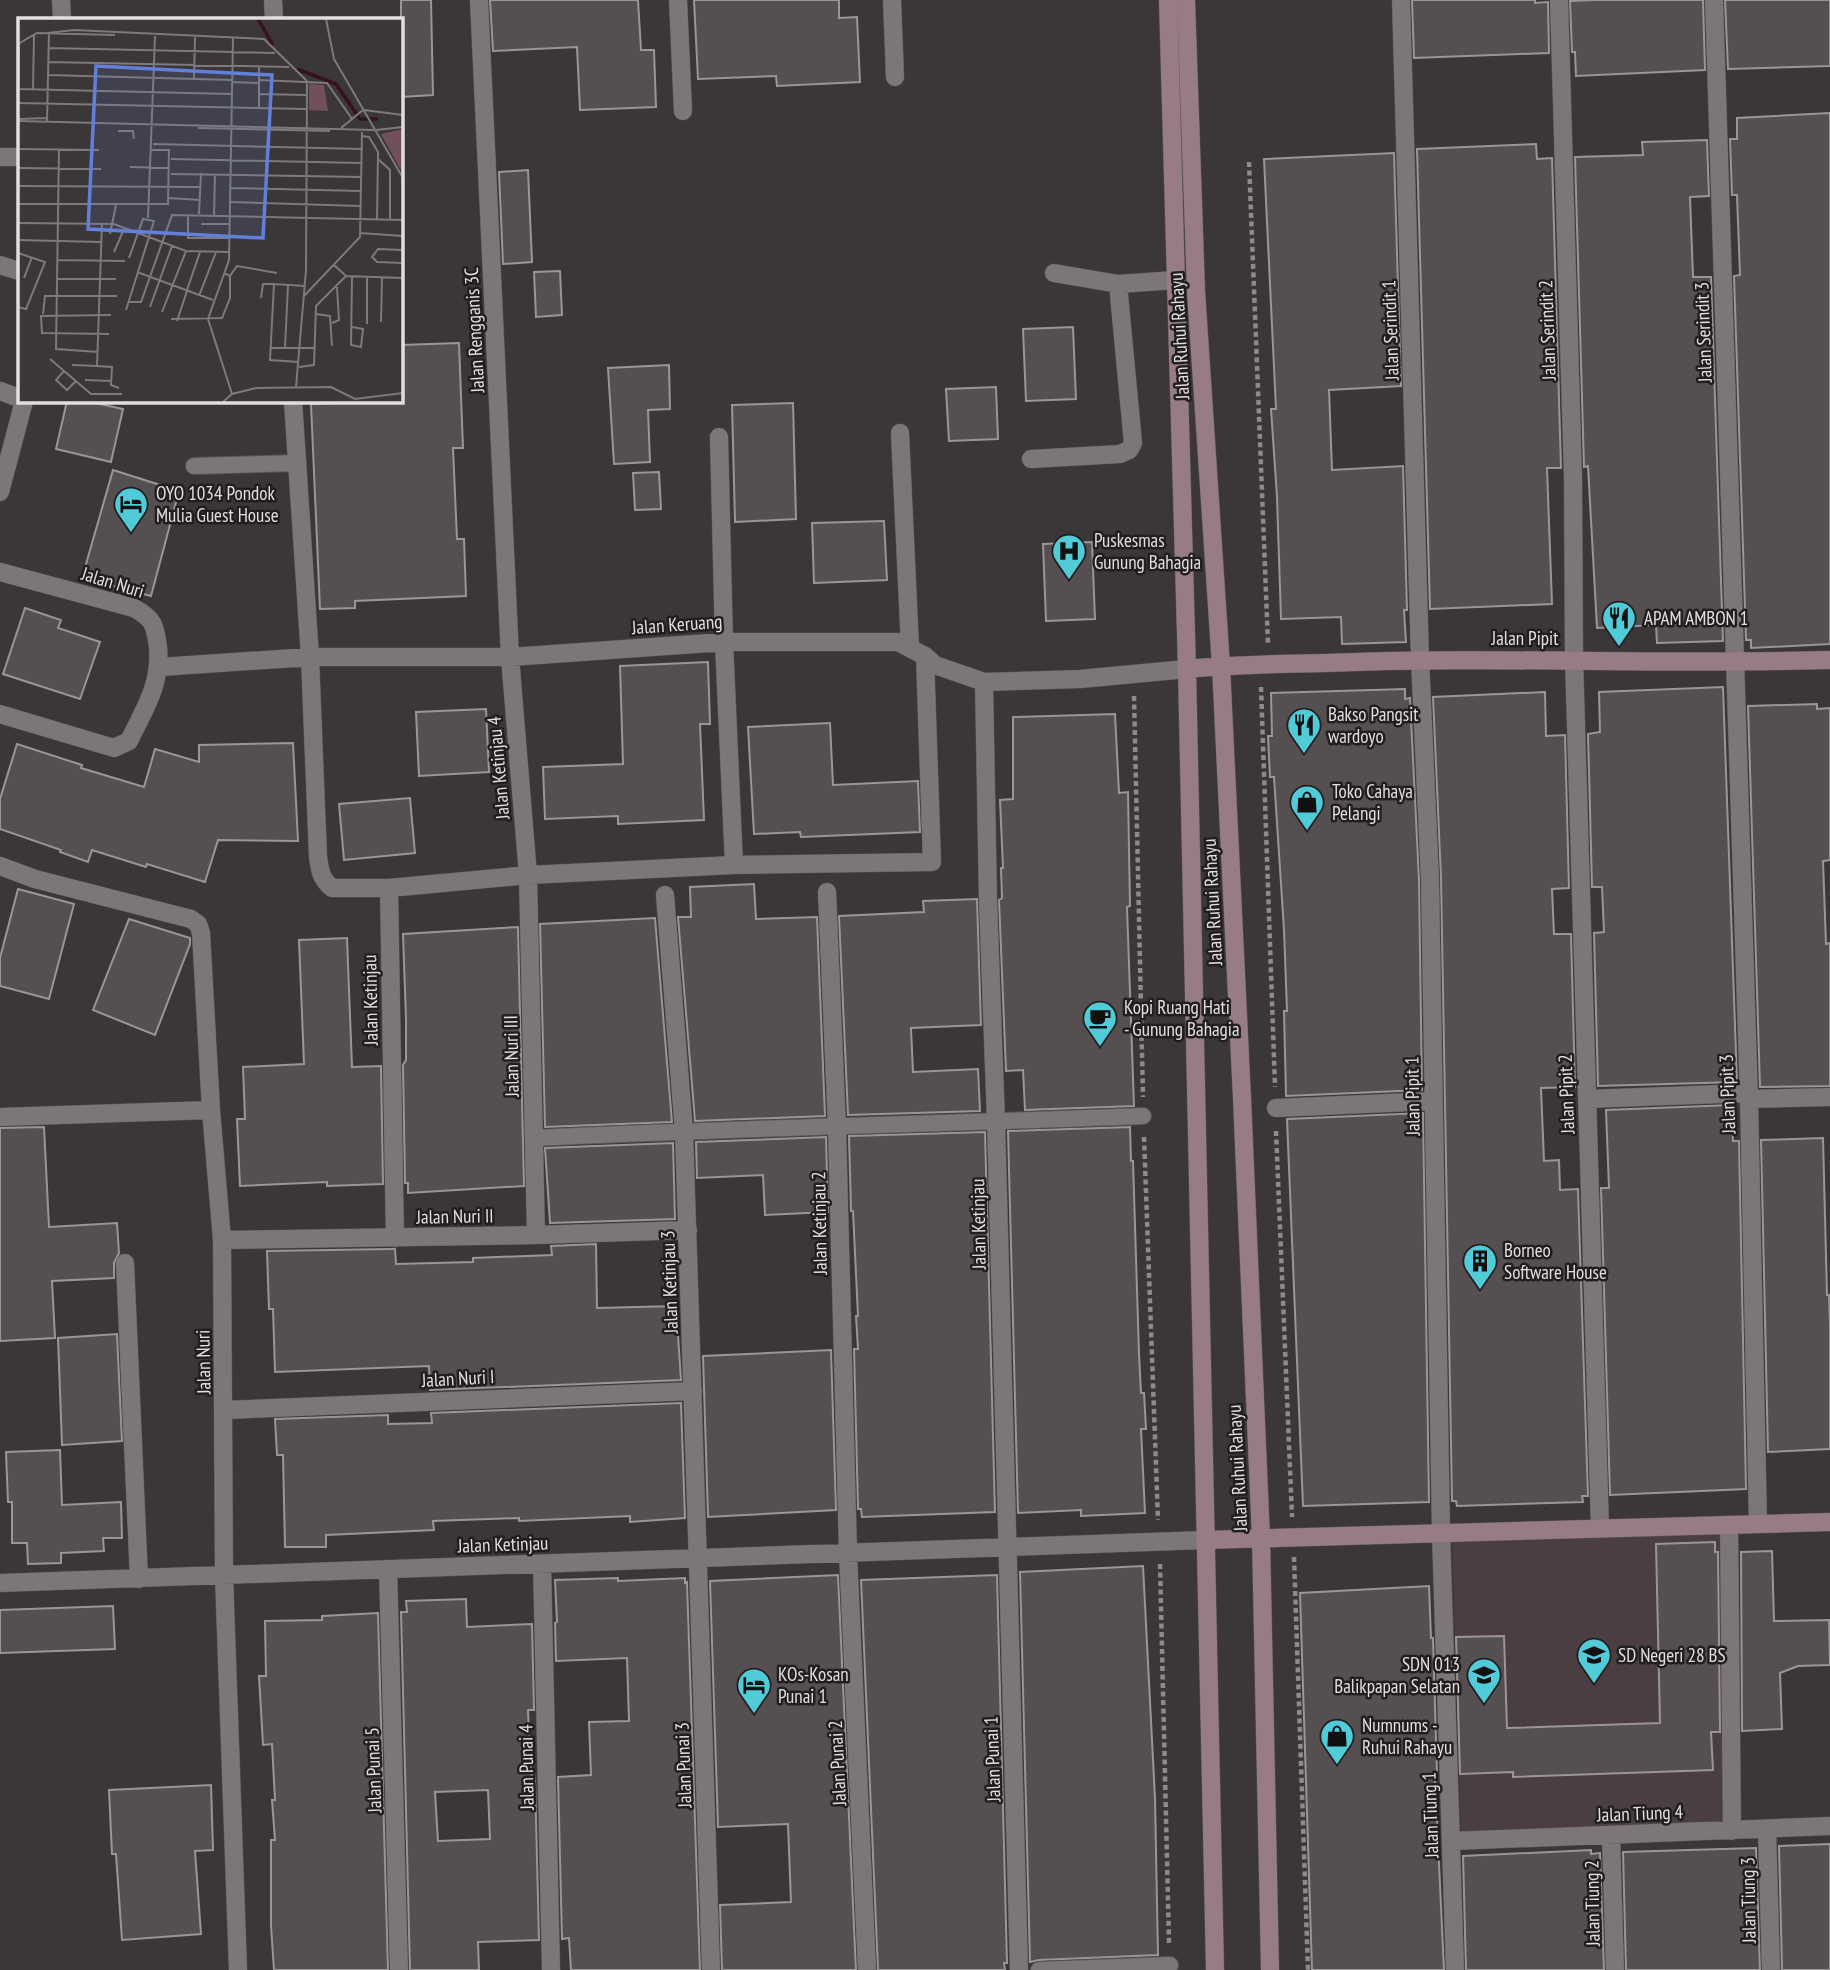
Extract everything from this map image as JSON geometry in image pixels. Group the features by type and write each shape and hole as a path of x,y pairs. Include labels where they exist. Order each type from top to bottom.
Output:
{"main road":[{"name":"Jalan Ruhui Rahayu","path":"1168,0 1187,669 1215,1970"},
{"name":"Jalan Ruhui Rahayu","path":"1186,0 1196,291 1221,666 1261,1538 1270,1970"},
{"name":"Jalan Pipit","path":"1187,669 1420,659 1735,663 1830,660"},
{"name":"Jalan Ketinjau","path":"1205,1540 1830,1522"}],"street":[{"path":"61,0 62,18"},
{"path":"273,0 274,18"},
{"name":"Jalan Rengganis 3C","path":"479,0 510,657"},
{"path":"678,0 683,111"},
{"path":"892,0 895,76"},
{"name":"Jalan Serindit 1","path":"1401,0 1420,659"},
{"name":"Jalan Serindit 2","path":"1559,0 1573,478 1574,659"},
{"name":"Jalan Serindit 3","path":"1714,0 1735,663"},
{"path":"0,157 18,157"},
{"path":"0,265 18,271"},
{"path":"1054,273 1118,284 1176,280"},
{"path":"1031,458 1120,454 1129,450 1133,443 1118,284"},
{"path":"0,391 18,398"},
{"path":"0,492 24,402"},
{"path":"293,402 310,657 320,871 324,881 332,888 389,888 528,875 734,865 932,862 900,433"},
{"path":"719,437 724,642 734,865"},
{"name":"Jalan Nuri","path":"0,572 134,608 148,615 156,628 160,667 156,684 129,741 114,748 0,714"},
{"name":"Jalan Keruang","path":"160,667 310,657 510,657 724,642 898,642 935,665 984,682 1080,679 1187,669"},
{"name":"Jalan Ketinjau 4","path":"510,657 528,875"},
{"name":"Jalan Pipit 1","path":"1420,659 1430,879 1441,1533"},
{"name":"Jalan Pipit 2","path":"1574,659 1600,1528"},
{"name":"Jalan Pipit 3","path":"1735,663 1749,1096 1758,1524"},
{"name":"Jalan Ketinjau","path":"984,682 1007,1547"},
{"name":"Jalan Nuri","path":"0,866 35,879 191,919 198,924 201,933 211,1110 222,1240 225,1575 238,1970"},
{"name":"Jalan Nuri III","path":"528,875 536,1235"},
{"name":"Jalan Ketinjau","path":"389,888 395,1238"},
{"name":"Jalan Ketinjau 2","path":"827,892 837,1128 848,1553"},
{"name":"Jalan Ketinjau 3","path":"665,895 684,1131 698,1558"},
{"path":"1587,1099 1830,1097"},
{"path":"1276,1108 1433,1101"},
{"path":"0,1117 211,1110"},
{"name":"Jalan Nuri II","path":"222,1240 688,1230"},
{"path":"125,1263 139,1579"},
{"name":"Jalan Nuri I","path":"225,1410 693,1391"},
{"path":"1729,1525 1732,1831"},
{"name":"Jalan Tiung 1","path":"1441,1533 1455,1970"},
{"name":"Jalan Ketinjau","path":"0,1583 1205,1540"},
{"name":"Jalan Punai 1","path":"1007,1547 1019,1970"},
{"name":"Jalan Punai 2","path":"848,1553 867,1970"},
{"name":"Jalan Punai 3","path":"698,1558 711,1970"},
{"name":"Jalan Punai 4","path":"542,1564 551,1970"},
{"name":"Jalan Punai 5","path":"388,1569 399,1970"},
{"name":"Jalan Tiung 4","path":"1452,1841 1830,1826"},
{"name":"Jalan Tiung 3","path":"1767,1829 1770,1970"},
{"name":"Jalan Tiung 2","path":"1611,1835 1615,1970"}],"lane":[{"path":"194,466 298,463"},
{"path":"534,1138 1143,1116"},
{"path":"1040,1970 1170,1965"}],"path":[{"path":"1249,162 1269,665"},
{"path":"1293,1537 1308,1970"},
{"path":"1159,1542 1170,1965"}],"shaded area":[{"name":"SD Negeri 28 BS","path":"1726,1533 1735,1829 1461,1837 1452,1542"}],"building":[{"path":"401,0 431,0 433,95 402,97"},
{"path":"490,0 638,0 641,50 654,50 656,107 580,110 577,47 493,51"},
{"path":"694,0 839,0 839,18 857,17 860,82 777,86 776,76 698,79"},
{"path":"1412,0 1548,2 1549,53 1414,58"},
{"path":"1703,0 1705,70 1576,76 1570,1"},
{"path":"1725,0 1830,0 1830,66 1728,69"},
{"path":"1830,113 1830,644 1751,648 1751,640 1746,640 1734,276 1740,275 1737,195 1732,195 1730,139 1737,139 1737,118"},
{"path":"1707,140 1709,196 1690,197 1693,277 1711,277 1723,641 1657,643 1656,625 1597,628 1588,466 1584,467 1575,157 1643,155 1642,142"},
{"path":"1536,144 1537,159 1552,158 1561,468 1547,468 1552,604 1430,609 1417,149"},
{"path":"1394,153 1401,386 1329,390 1332,470 1403,466 1406,642 1342,644 1341,617 1281,619 1271,409 1276,409 1264,159"},
{"path":"528,170 532,262 503,264 499,172"},
{"path":"560,271 562,315 536,317 534,272"},
{"path":"1073,327 1076,399 1026,401 1023,329"},
{"path":"459,343 463,448 453,448 457,539 464,539 466,596 355,601 355,608 320,609 311,404 402,402 402,345"},
{"path":"669,365 670,409 648,410 650,462 614,464 608,368"},
{"path":"996,387 998,439 949,441 946,389"},
{"path":"67,402 91,402 123,409 111,462 56,449"},
{"path":"793,403 796,519 735,522 732,405"},
{"name":"OYO 1034 Pondok Mulia Guest House","path":"113,470 179,491 151,596 82,578"},
{"path":"659,472 661,509 635,510 633,473"},
{"path":"884,521 887,580 814,583 812,523"},
{"name":"Puskesmas Gunung Bahagia","path":"1092,542 1095,619 1046,621 1043,544"},
{"path":"25,608 61,620 58,628 100,642 80,699 3,674"},
{"path":"708,662 710,724 700,724 704,820 618,824 618,816 545,819 543,767 623,764 620,666"},
{"path":"1723,687 1737,1082 1598,1086 1594,933 1604,932 1602,887 1592,887 1588,734 1600,732 1599,692"},
{"path":"1405,689 1405,699 1410,698 1419,879 1422,1090 1286,1096 1284,930 1274,777 1270,777 1268,736 1272,736 1271,693"},
{"path":"1545,692 1546,736 1565,735 1569,888 1552,889 1554,934 1571,934 1575,1087 1541,1088 1544,1161 1559,1160 1560,1190 1578,1189 1588,1496 1582,1496 1583,1502 1457,1506 1456,1501 1452,1501 1441,878 1433,697"},
{"path":"1817,704 1817,709 1830,708 1830,860 1823,861 1826,944 1830,943 1830,1086 1760,1087 1748,706"},
{"path":"486,709 489,772 419,776 416,712"},
{"path":"1115,714 1119,793 1128,792 1130,906 1127,907 1134,1106 1025,1110 1023,1070 1006,1071 999,900 1002,898 1003,868 1000,800 1013,799 1013,717"},
{"path":"830,723 833,785 918,781 920,832 801,837 800,832 754,834 748,727"},
{"path":"293,743 298,841 218,840 205,882 92,850 88,862 0,829 0,799 17,744 82,765 81,768 144,787 155,749 199,762 199,745"},
{"path":"410,798 415,853 344,860 339,804"},
{"path":"754,884 756,919 817,917 825,1116 695,1121 678,917 691,917 690,887"},
{"path":"18,889 74,904 49,999 0,986 0,958"},
{"path":"977,899 981,1025 911,1028 913,1072 978,1069 980,1111 848,1115 839,916 924,912 923,901"},
{"path":"655,918 672,1122 545,1127 540,924"},
{"path":"129,919 190,938 155,1035 93,1010"},
{"path":"518,927 524,1186 408,1193 408,1183 405,1183 403,1065 406,1060 406,1019 403,934"},
{"path":"347,938 352,1067 381,1066 383,1184 327,1186 327,1182 240,1186 237,1119 245,1119 243,1067 304,1064 299,940"},
{"path":"1731,1105 1733,1141 1739,1141 1746,1489 1610,1495 1601,1188 1609,1188 1606,1110"},
{"path":"1423,1113 1429,1502 1303,1506 1287,1119"},
{"path":"44,1127 49,1227 117,1223 119,1253 114,1263 114,1278 52,1281 55,1338 0,1341 0,1128"},
{"path":"1130,1127 1141,1393 1144,1393 1146,1429 1141,1429 1145,1513 1081,1516 1081,1510 1018,1513 1008,1131"},
{"path":"985,1132 995,1512 862,1517 861,1509 858,1509 854,1349 858,1349 858,1316 849,1136"},
{"path":"826,1137 828,1212 765,1215 763,1175 697,1178 696,1142"},
{"path":"1823,1138 1830,1325 1830,1449 1768,1452 1761,1140"},
{"path":"673,1143 675,1219 550,1223 545,1148"},
{"path":"596,1244 597,1308 676,1306 681,1380 430,1390 429,1366 275,1372 273,1309 269,1309 267,1251 395,1249 396,1264 473,1262 473,1258 552,1255 551,1246"},
{"path":"117,1334 122,1441 62,1445 58,1338"},
{"path":"831,1350 836,1510 708,1517 703,1356"},
{"path":"681,1403 685,1518 630,1522 630,1516 519,1521 519,1518 433,1521 434,1530 326,1535 326,1547 285,1547 283,1455 277,1455 275,1419 388,1415 388,1424 432,1423 431,1413"},
{"path":"60,1450 62,1505 121,1502 122,1538 103,1538 104,1551 61,1553 61,1563 28,1564 27,1543 12,1543 12,1502 8,1502 6,1452"},
{"path":"1715,1542 1715,1552 1718,1552 1720,1732 1711,1732 1713,1770 1513,1777 1513,1772 1460,1774 1456,1637 1504,1636 1507,1728 1660,1723 1656,1544"},
{"path":"1772,1551 1774,1621 1829,1620 1830,1665 1798,1666 1780,1673 1782,1729 1742,1731 1741,1552"},
{"path":"1143,1566 1155,1798 1158,1955 1030,1962 1020,1572"},
{"path":"838,1575 856,1970 722,1970 720,1905 791,1902 788,1824 718,1827 710,1581"},
{"path":"997,1575 1007,1963 1004,1963 1005,1970 878,1970 861,1580"},
{"path":"618,1578 618,1581 685,1578 685,1583 687,1582 700,1970 571,1970 569,1938 562,1939 558,1777 591,1775 589,1722 629,1721 627,1658 556,1661 555,1580"},
{"path":"1429,1586 1444,1970 1312,1970 1300,1593"},
{"path":"466,1599 467,1627 532,1624 534,1710 528,1710 530,1759 532,1778 535,1778 539,1940 478,1942 479,1970 410,1970 401,1612 407,1612 406,1601","holes":["488,1790 490,1839 438,1841 435,1792"]},
{"path":"113,1606 115,1649 0,1653 0,1610"},
{"path":"378,1613 388,1970 274,1970 271,1840 275,1840 272,1800 275,1800 272,1744 263,1745 259,1676 266,1676 265,1621 322,1620 322,1616"},
{"path":"211,1785 213,1850 195,1851 201,1934 122,1940 116,1854 112,1854 109,1790"},
{"path":"1830,1844 1830,1970 1782,1970 1779,1846"},
{"path":"1756,1848 1760,1970 1626,1970 1623,1852"},
{"path":"1591,1850 1591,1854 1600,1853 1604,1970 1466,1970 1463,1856"}],"place":[{"name":"OYO 1034 Pondok Mulia Guest House","path":"131,534"},
{"name":"Puskesmas Gunung Bahagia","path":"1069,581"},
{"name":"APAM AMBON 1","path":"1619,648"},
{"name":"Bakso Pangsit wardoyo","path":"1304,755"},
{"name":"Toko Cahaya Pelangi","path":"1307,832"},
{"name":"Kopi Ruang Hati - Gunung Bahagia","path":"1100,1048"},
{"name":"Borneo Software House","path":"1480,1291"},
{"name":"SD Negeri 28 BS","path":"1594,1685"},
{"name":"SDN 013 Balikpapan Selatan","path":"1484,1705"},
{"name":"KOs-Kosan Punai 1","path":"754,1715"},
{"name":"Numnums - Ruhui Rahayu","path":"1337,1766"}]}
